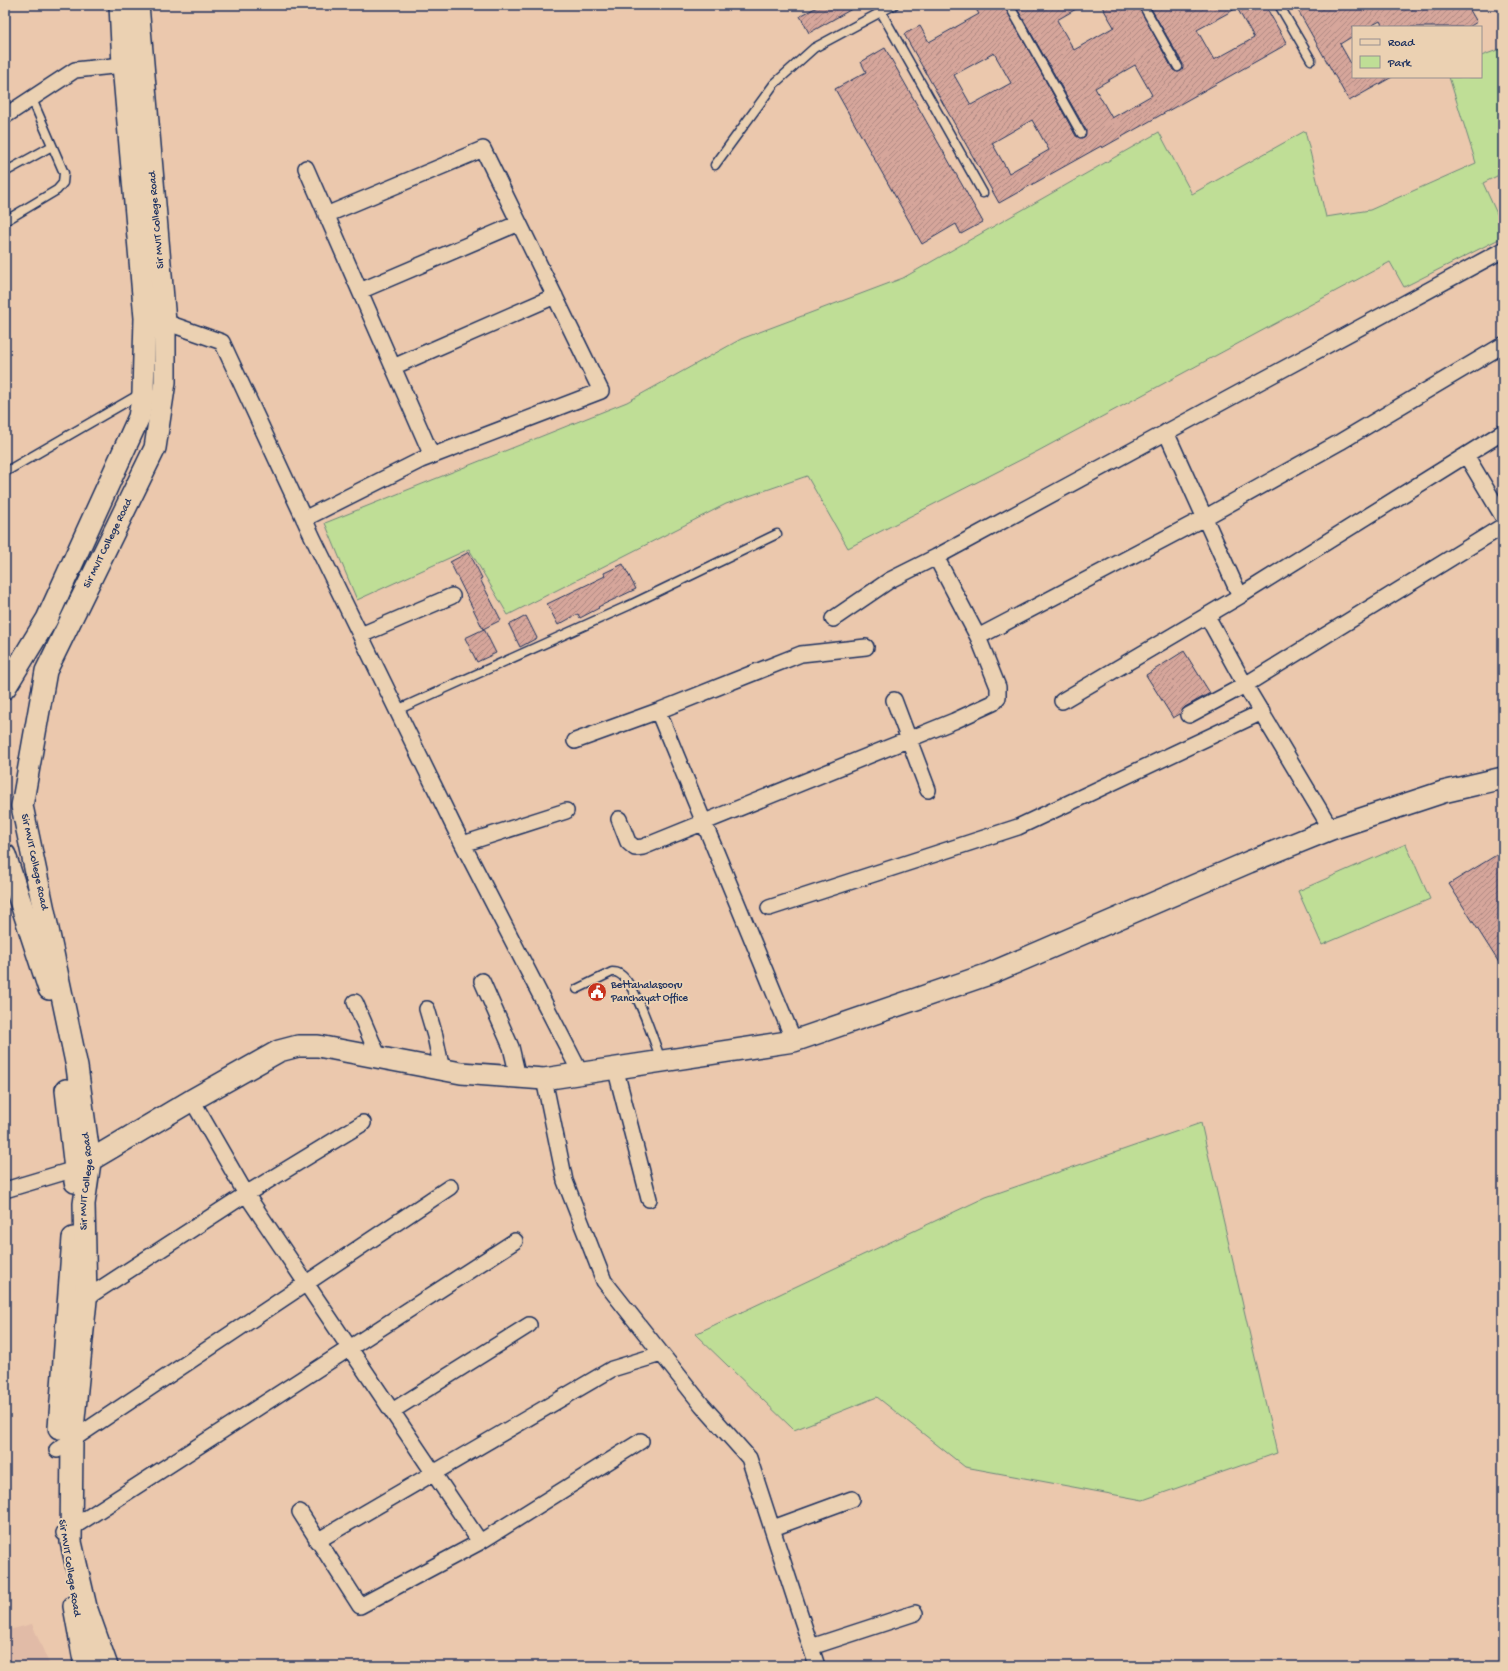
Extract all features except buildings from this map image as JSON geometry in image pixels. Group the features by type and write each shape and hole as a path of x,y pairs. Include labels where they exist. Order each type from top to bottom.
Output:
{"main road":[{"name":"Sir MVIT College Road","path":"65,1445 86,1299 84,1204 77,1067 22,806 46,671 155,448 165,382 165,322 133,64 120,5"},
{"name":"Sir MVIT College Road","path":"5,688 47,619 140,417 143,393 145,318 133,64 138,5"},
{"path":"82,1165 279,1051 298,1046 318,1046 461,1073 544,1079 660,1060 794,1041 989,974 1249,862 1331,829 1444,792 1503,778"},
{"name":"Sir MVIT College Road","path":"5,856 56,1012 82,1165 75,1199 68,1311 65,1445 66,1532 85,1666"},
{"name":"Sir MVIT College Road","path":"66,1532 70,1542 86,1607 107,1666"}],"street":[{"path":"5,116 75,70 133,64"},
{"path":"304,519 432,456 601,391 484,149 326,215"},
{"path":"306,168 432,456"},
{"path":"360,292 519,223"},
{"path":"833,620 890,580 936,557 1503,250"},
{"path":"393,367 555,296"},
{"path":"145,318 165,322 222,342 304,519 397,710 463,844 581,1074"},
{"path":"978,637 1204,518 1340,442 1503,345"},
{"path":"1166,432 1240,596"},
{"path":"1062,701 1240,596 1503,432"},
{"path":"1466,455 1503,517"},
{"path":"1189,715 1245,686 1503,526"},
{"path":"619,819 628,842 635,848 643,847 909,739 993,703 998,697 998,687 978,637 936,557"},
{"path":"361,636 452,596"},
{"path":"1206,616 1245,686 1331,829"},
{"path":"575,741 658,711 801,654 866,647"},
{"path":"894,700 928,790"},
{"path":"658,711 794,1041"},
{"path":"769,908 1018,827 1262,712"},
{"path":"463,844 566,811"},
{"path":"482,981 511,1047 518,1077"},
{"path":"355,1002 380,1058"},
{"path":"427,1009 435,1036 442,1070"},
{"path":"615,1067 649,1199"},
{"path":"544,1079 565,1181 604,1281 661,1354 749,1458 817,1666"},
{"path":"192,1100 246,1194 480,1542"},
{"path":"68,1311 246,1194 363,1123"},
{"path":"5,1190 82,1165"},
{"path":"65,1445 450,1187"},
{"path":"66,1532 349,1347 515,1241"},
{"path":"392,1411 529,1325"},
{"path":"318,1541 612,1369 661,1354"},
{"path":"300,1512 360,1606 480,1542 641,1441"},
{"path":"773,1528 852,1499"},
{"path":"811,1647 915,1612"}],"lane":[{"path":"715,164 774,84 814,48 894,5"},
{"path":"1009,5 1081,133"},
{"path":"1143,5 1178,67"},
{"path":"1279,5 1311,60"},
{"path":"881,12 983,193"},
{"path":"5,221 57,190 63,183 64,173 32,99"},
{"path":"5,172 52,146"},
{"path":"5,472 143,393"},
{"path":"397,710 632,604 777,534"},
{"path":"577,989 612,972 618,972 624,977 635,993 660,1060"}],"shaded area":[{"path":"32,1624 50,1666 5,1666 5,1631"}],"green space":[{"path":"1503,48 1503,173 1483,183 1503,227 1503,237 1404,287 1390,262 1038,451 848,548 807,476 726,504 508,615 469,549 357,600 325,523 627,402 741,339 903,278 1159,132 1192,194 1305,131 1326,217 1370,210 1476,163 1449,78 1482,78 1482,56"},
{"path":"1406,844 1430,899 1322,945 1298,891"},
{"path":"1201,1123 1277,1453 1143,1500 965,1467 877,1397 794,1430 695,1334 986,1197"}],"place":[{"name":"Bettahalasooru Panchayat Office","path":"597,992"}]}
